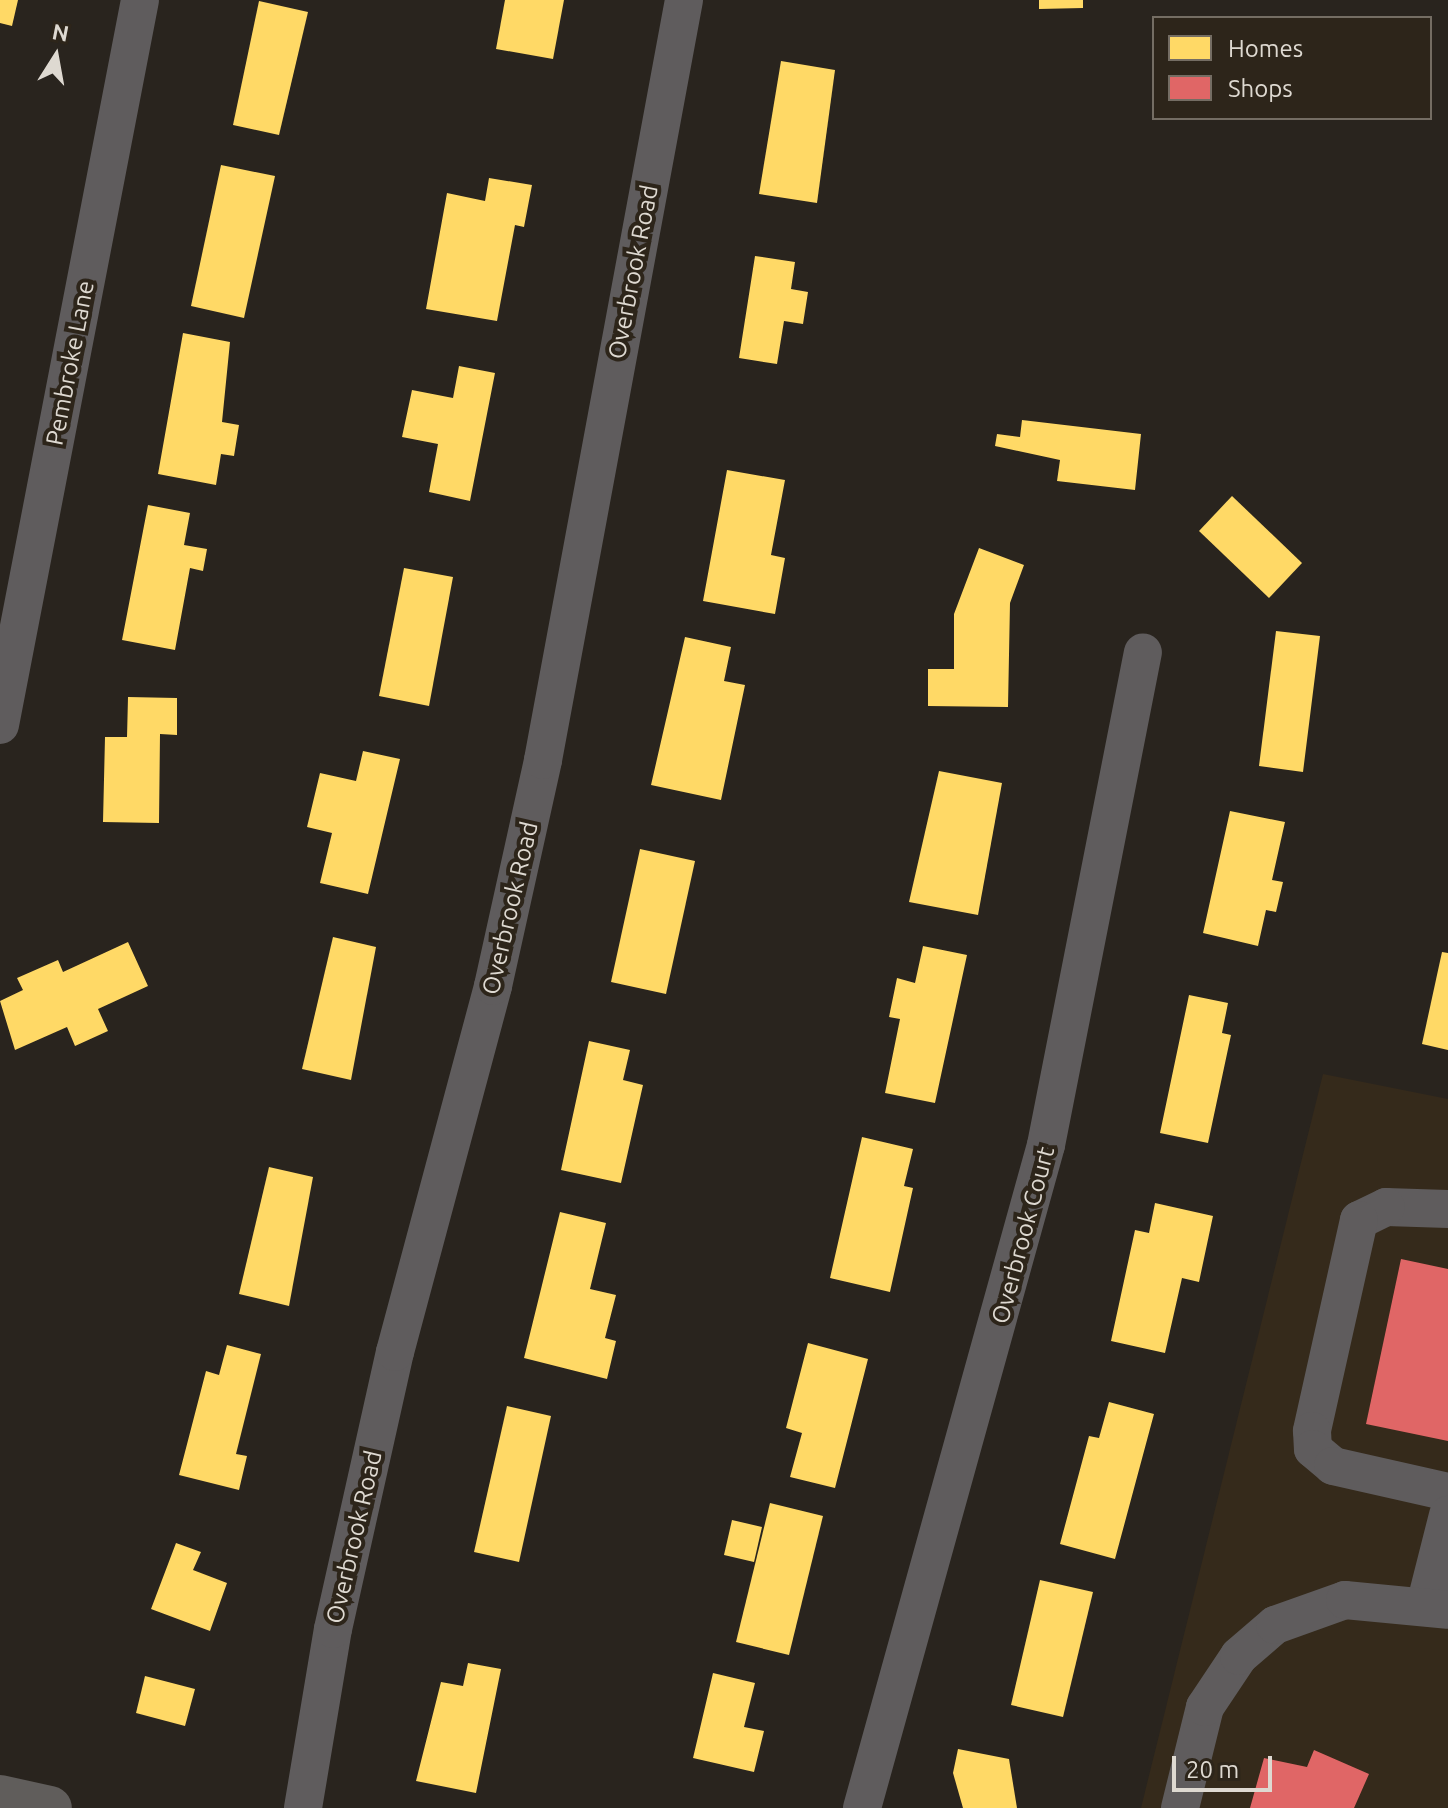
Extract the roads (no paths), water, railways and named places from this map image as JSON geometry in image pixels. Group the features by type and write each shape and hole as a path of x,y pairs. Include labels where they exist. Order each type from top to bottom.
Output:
{"main road":[{"path":"0,1797 50,1808"}],"street":[{"name":"Pembroke Lane","path":"0,725 140,0"},
{"name":"Overbrook Road","path":"303,1808 333,1629 395,1352 493,986 543,760 684,0"},
{"name":"Overbrook Court","path":"862,1808 1046,1145 1143,652"},
{"path":"1448,1209 1386,1207 1359,1220 1312,1431 1313,1449 1333,1466 1448,1492"},
{"path":"1180,1808 1205,1707 1251,1644 1310,1608 1345,1600 1437,1608 1448,1515"}]}
